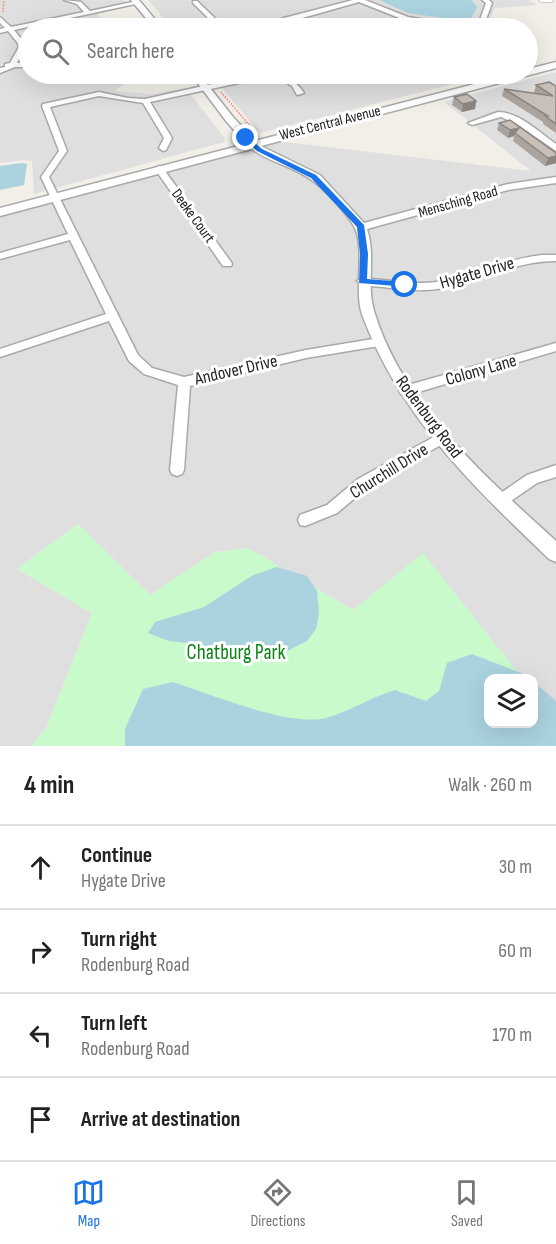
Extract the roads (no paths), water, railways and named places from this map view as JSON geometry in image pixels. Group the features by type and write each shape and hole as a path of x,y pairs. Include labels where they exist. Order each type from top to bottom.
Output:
{"street":[{"path":"67,0 82,2 88,12"},
{"path":"206,0 195,2 211,18"},
{"path":"294,18 334,9 359,0 404,18"},
{"path":"484,0 489,3 484,18"},
{"path":"60,18 136,1 150,18"},
{"path":"0,19 18,38"},
{"path":"0,31 18,27"},
{"path":"0,71 12,66 18,55"},
{"path":"0,64 18,66"},
{"path":"538,70 556,65"},
{"path":"204,84 255,140 276,159 314,176 361,227"},
{"path":"163,148 168,138 145,101 224,84"},
{"path":"292,84 300,93"},
{"name":"West Central Avenue","path":"0,212 159,169 255,140 482,84"},
{"name":"Andover Drive","path":"145,101 99,94 46,106 63,151 46,175 72,236 139,364 148,371 184,382 306,354 379,342"},
{"path":"472,123 501,114 520,122 556,148"},
{"name":"Deeke Court","path":"159,169 227,264"},
{"name":"Mensching Road","path":"361,227 519,184 556,180"},
{"name":"Rodenburg Road","path":"361,227 364,254 362,281 365,304 379,342 405,391 441,438 500,501 556,553"},
{"path":"0,256 72,236"},
{"name":"Hygate Drive","path":"362,281 426,286 444,285 527,259 556,258"},
{"path":"0,353 112,316"},
{"name":"Colony Lane","path":"405,391 556,347"},
{"path":"177,470 184,382"},
{"name":"Churchill Drive","path":"305,520 332,509 363,483 441,438"},
{"path":"500,501 532,479 556,471"}],"lane":[{"path":"541,0 551,0"}],"water":[{"path":"379,0 471,0 477,7 471,18 442,18 408,13"},
{"path":"27,164 24,185 0,190 0,166"},
{"path":"277,567 307,576 317,591 319,613 316,629 307,641 285,652 246,661 198,644 169,641 148,633 155,622 204,607 253,575"},
{"path":"472,654 522,674 484,674 484,728 538,728 538,685 556,701 556,746 125,746 125,729 143,689 173,682 271,714 310,720 326,718 343,712 395,690 426,701 439,691 447,663"}],"park label":[{"name":"Chatburg Park","path":"236,652"}]}
